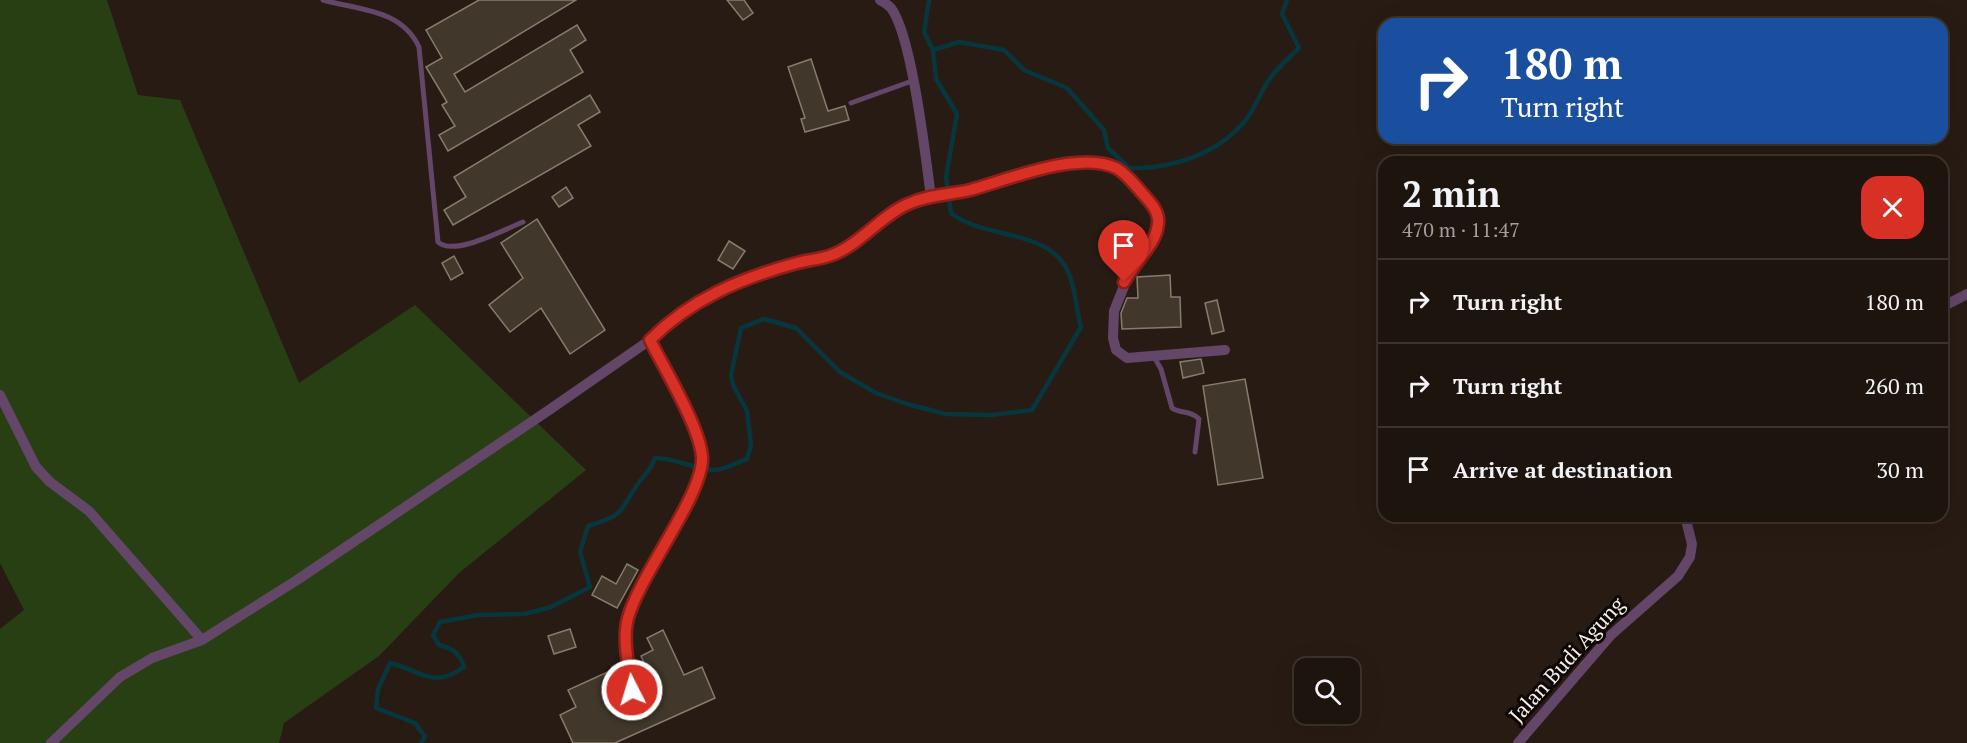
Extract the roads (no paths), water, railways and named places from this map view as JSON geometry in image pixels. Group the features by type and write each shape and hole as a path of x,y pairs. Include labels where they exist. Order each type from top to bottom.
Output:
{"street":[{"path":"880,0 890,7 895,16 912,81 936,197"},
{"path":"51,743 120,677 152,658 202,640 297,580 650,340 692,305 720,289 769,271 833,254 850,245 901,207 1021,173 1081,163 1106,165 1122,172 1155,210 1158,227 1124,282 1114,311 1113,338 1121,356 1127,358 1225,350"},
{"path":"1948,304 1967,294"},
{"path":"632,690 627,620 634,599 699,474 702,456 689,420 650,340"},
{"path":"0,395 36,466 50,482 89,511 202,640"},
{"name":"Jalan Budi Agung","path":"1518,743 1611,635 1678,576 1690,557 1692,544 1686,522"}],"lane":[{"path":"323,0 391,17 410,32 419,47 438,242 448,248 465,244 523,222"},
{"path":"851,103 912,81"},
{"path":"1154,356 1161,369 1172,408 1176,411 1194,413 1199,418 1195,452"}],"waterway":[{"path":"929,0 924,32 933,50 959,42 1004,50 1024,70 1067,88 1104,130 1108,148 1129,168 1161,166 1192,158 1221,143 1245,121 1271,77 1299,48 1282,14 1287,0"},
{"path":"421,743 425,737 415,723 376,708 378,689 390,663 435,678 453,674 464,667 458,655 439,645 433,635 440,622 478,615 525,614 551,607 590,587 580,552 588,526 614,516 623,508 655,458 716,470 747,459 751,445 747,411 733,385 731,375 741,328 764,319 796,328 840,372 876,393 907,404 946,414 992,415 1032,410 1081,327 1073,287 1069,274 1060,259 1047,249 1033,241 965,222 951,213 946,177 957,114 936,79 933,50"}]}
